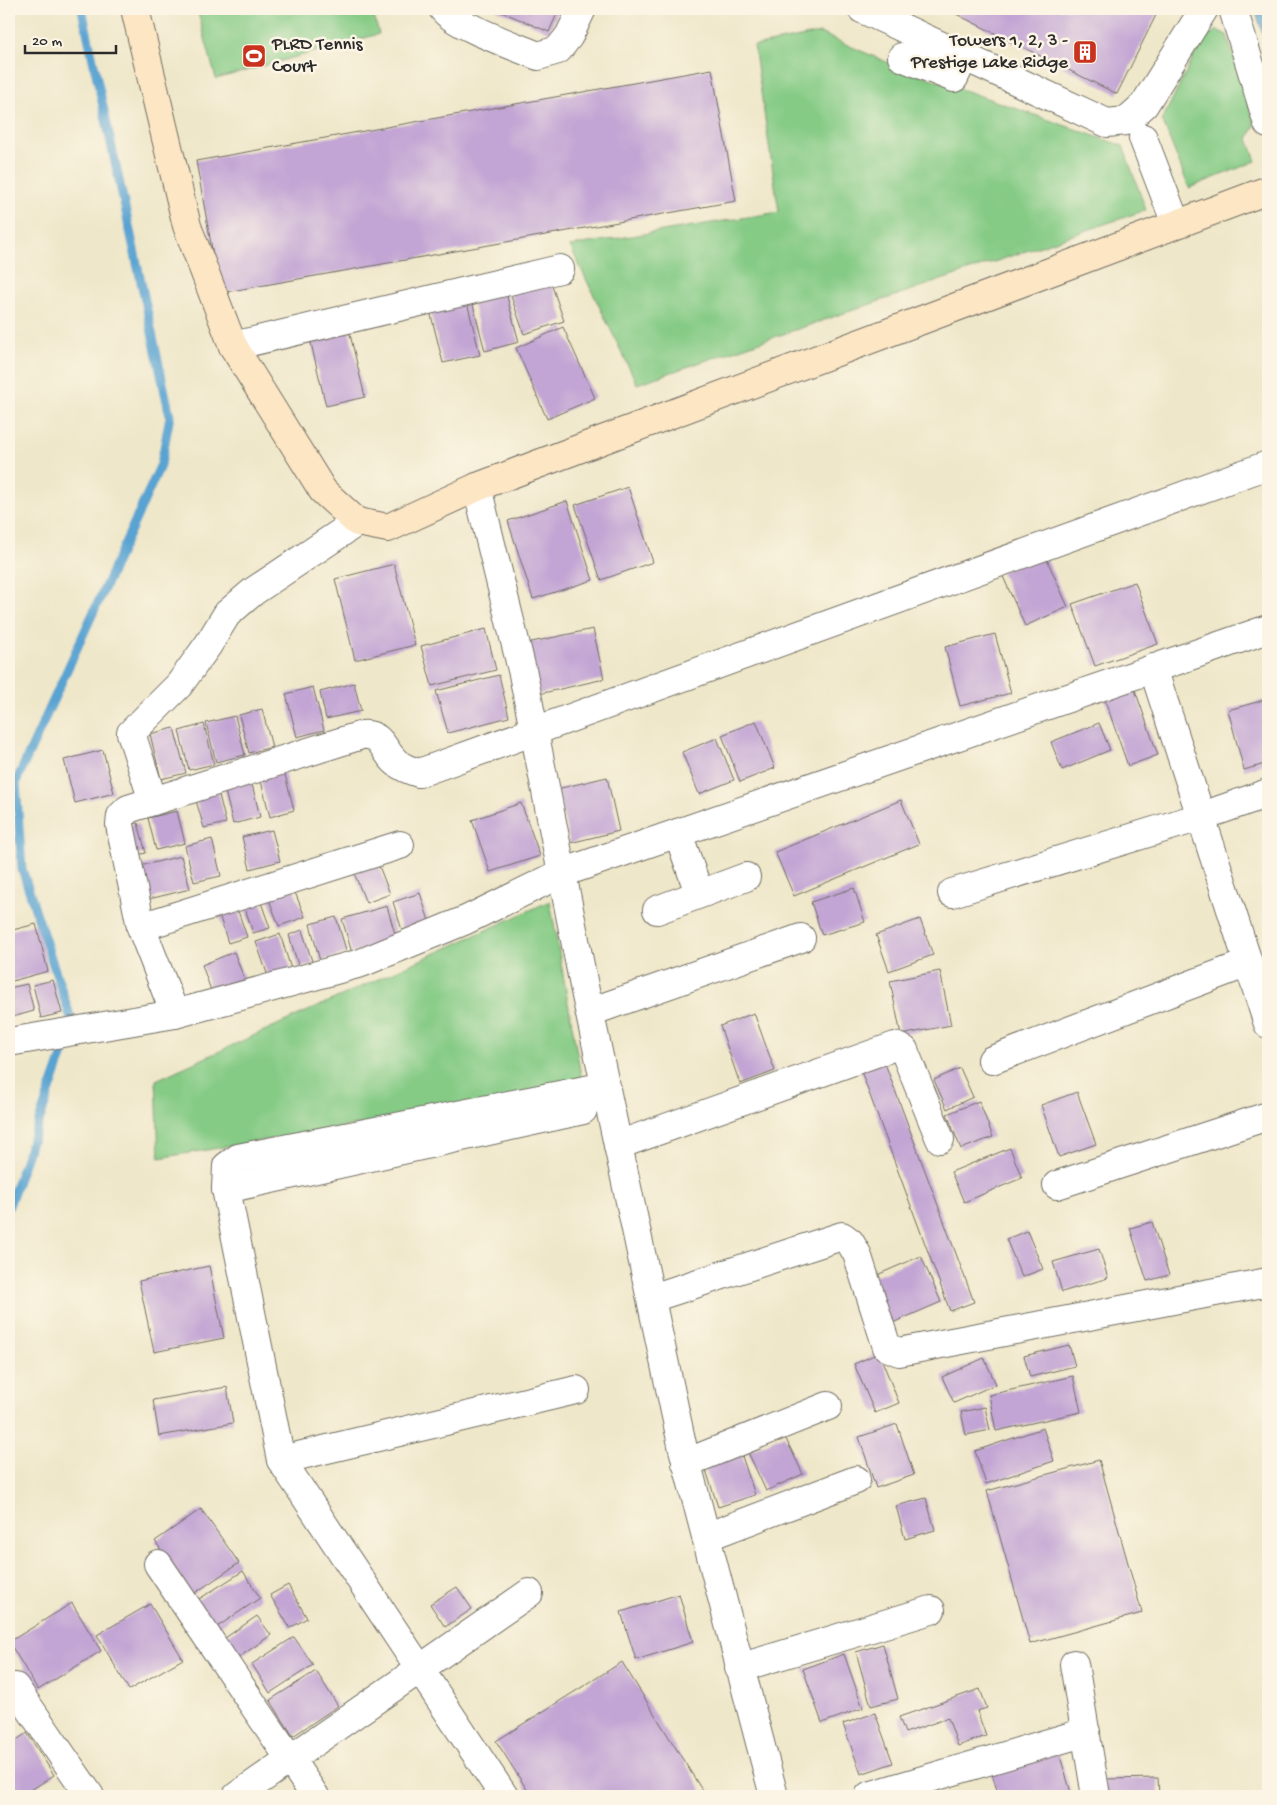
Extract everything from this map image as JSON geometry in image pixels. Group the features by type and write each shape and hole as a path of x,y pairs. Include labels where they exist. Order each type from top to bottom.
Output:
{"street":[{"path":"135,9 187,226 233,346 323,491 358,522 388,528 477,487 1268,190"},
{"path":"443,9 446,13 464,24 538,56 558,50 569,36 582,9"},
{"path":"862,9 1107,123 1126,121 1144,105 1204,9"},
{"path":"1233,9 1268,124"},
{"path":"902,57 954,78 964,57"},
{"path":"1143,138 1176,224"},
{"path":"233,346 560,270"},
{"path":"175,1014 141,927 120,825 122,816 128,810 362,735 371,734 379,738 396,763 419,773 1268,465"},
{"path":"477,487 535,731 590,1012 686,1463 774,1796"},
{"path":"153,801 131,733 179,685 228,614 254,591 358,522"},
{"path":"9,1042 175,1014 361,963 466,920 562,873 1268,629"},
{"path":"1153,668 1268,1024"},
{"path":"952,893 1200,817 1268,793"},
{"path":"678,833 699,893"},
{"path":"141,927 400,845"},
{"path":"657,910 746,877"},
{"path":"590,1012 801,938"},
{"path":"992,1060 1248,963"},
{"path":"618,1145 895,1046 904,1050 940,1140"},
{"path":"504,1796 281,1460 226,1189 608,1095"},
{"path":"1057,1185 1268,1116"},
{"path":"652,1298 842,1236 850,1242 857,1254 887,1346 899,1352 1268,1282"},
{"path":"281,1460 576,1390"},
{"path":"686,1463 828,1406"},
{"path":"706,1538 856,1480"},
{"path":"158,1564 315,1796"},
{"path":"237,1796 529,1593"},
{"path":"739,1668 931,1610"},
{"path":"1074,1664 1096,1796"},
{"path":"15,1687 90,1796"},
{"path":"869,1796 1086,1732"}],"green space":[{"name":"PLRD Tennis Court","path":"197,9 372,9 379,34 216,79"},
{"path":"1217,30 1227,35 1255,125 1248,139 1256,161 1189,188 1162,120 1202,40"},
{"path":"820,33 898,67 1123,146 1146,210 637,384 570,246 779,212 754,46"},
{"path":"550,901 583,1087 159,1158 156,1080"}],"water":[{"path":"1255,9 1268,9 1268,51"}],"building":[{"path":"495,9 559,9 549,32"},
{"name":"Towers 1, 2, 3 - Prestige Lake Ridge","path":"946,9 1159,9 1117,94"},
{"path":"712,69 736,201 220,293 196,161"},
{"path":"549,277 564,321 524,334 509,290"},
{"path":"506,293 519,342 485,351 472,301"},
{"path":"467,302 480,355 443,363 430,311"},
{"path":"563,327 595,398 547,419 516,348"},
{"path":"349,330 365,397 326,406 310,339"},
{"path":"628,487 653,562 601,580 575,505"},
{"path":"567,501 593,580 533,599 508,521"},
{"path":"1044,553 1068,607 1025,626 1001,572"},
{"path":"394,564 415,645 355,660 335,579"},
{"path":"1135,582 1158,644 1095,666 1072,604"},
{"path":"486,629 496,670 432,686 421,646"},
{"path":"593,629 604,679 539,694 527,643"},
{"path":"995,634 1011,693 960,706 945,647"},
{"path":"499,675 509,717 448,733 436,691"},
{"path":"354,683 361,711 326,719 320,692"},
{"path":"313,687 324,730 297,737 286,694"},
{"path":"1135,690 1158,755 1128,766 1105,700"},
{"path":"1268,699 1268,763 1244,770 1228,710"},
{"path":"262,709 272,747 249,753 239,715"},
{"path":"235,716 245,755 216,762 206,723"},
{"path":"756,721 775,768 740,782 722,735"},
{"path":"1099,723 1110,750 1062,770 1051,742"},
{"path":"204,724 214,764 189,770 179,731"},
{"path":"174,728 186,773 161,779 150,734"},
{"path":"717,738 734,780 699,794 682,752"},
{"path":"103,750 114,793 75,803 64,760"},
{"path":"284,771 294,810 270,817 260,777"},
{"path":"607,777 619,831 570,843 557,789"},
{"path":"251,780 260,817 233,824 224,787"},
{"path":"218,791 226,823 204,828 195,797"},
{"path":"901,800 919,844 794,896 775,852"},
{"path":"521,803 540,856 490,872 472,820"},
{"path":"177,811 185,843 156,850 148,818"},
{"path":"138,823 146,853 132,856 125,826"},
{"path":"272,830 280,861 250,869 242,837"},
{"path":"212,839 221,876 194,882 185,846"},
{"path":"181,856 190,889 145,900 136,867"},
{"path":"377,861 390,894 366,903 353,870"},
{"path":"292,885 305,917 279,926 267,894"},
{"path":"854,888 865,922 822,935 811,902"},
{"path":"420,893 430,924 403,933 393,902"},
{"path":"258,894 270,928 253,933 242,899"},
{"path":"236,905 247,937 228,943 218,911"},
{"path":"387,906 397,941 352,953 342,919"},
{"path":"336,917 347,953 320,961 310,924"},
{"path":"920,919 933,955 889,971 876,935"},
{"path":"36,924 48,971 9,982 9,931"},
{"path":"302,930 313,964 299,968 289,935"},
{"path":"280,934 292,972 269,979 256,942"},
{"path":"234,952 246,983 213,996 202,965"},
{"path":"940,971 951,1025 901,1035 890,981"},
{"path":"53,980 62,1013 41,1018 33,985"},
{"path":"27,984 34,1011 9,1018 9,988"},
{"path":"754,1013 775,1071 740,1084 720,1026"},
{"path":"883,1058 974,1302 950,1311 859,1066"},
{"path":"960,1068 973,1097 947,1109 934,1080"},
{"path":"1077,1092 1096,1144 1059,1157 1041,1105"},
{"path":"979,1101 993,1137 961,1149 947,1114"},
{"path":"1010,1148 1022,1178 964,1202 951,1172"},
{"path":"1152,1222 1169,1275 1147,1281 1130,1228"},
{"path":"1027,1231 1043,1269 1022,1277 1006,1239"},
{"path":"1099,1249 1108,1278 1062,1292 1053,1262"},
{"path":"921,1256 941,1302 890,1324 870,1278"},
{"path":"209,1266 224,1338 154,1352 139,1281"},
{"path":"1069,1345 1075,1366 1030,1377 1024,1356"},
{"path":"879,1353 899,1403 875,1413 854,1364"},
{"path":"984,1358 996,1384 954,1403 942,1377"},
{"path":"1073,1376 1081,1412 996,1431 989,1395"},
{"path":"227,1387 233,1423 159,1436 153,1400"},
{"path":"985,1407 990,1430 966,1435 961,1412"},
{"path":"897,1424 914,1475 876,1488 859,1437"},
{"path":"1043,1428 1054,1461 986,1484 975,1451"},
{"path":"784,1435 803,1474 766,1491 748,1452"},
{"path":"740,1450 755,1495 718,1507 703,1461"},
{"path":"1099,1460 1142,1613 1030,1644 987,1491"},
{"path":"926,1498 935,1530 905,1539 896,1506"},
{"path":"201,1509 239,1563 192,1595 155,1541"},
{"path":"243,1571 260,1598 214,1629 196,1601"},
{"path":"288,1585 307,1618 290,1628 270,1595"},
{"path":"457,1587 472,1609 445,1627 430,1604"},
{"path":"679,1594 693,1642 636,1660 621,1612"},
{"path":"72,1603 101,1651 38,1690 9,1642"},
{"path":"150,1604 183,1659 129,1690 97,1635"},
{"path":"257,1616 271,1635 238,1658 225,1638"},
{"path":"294,1637 313,1665 270,1693 252,1664"},
{"path":"883,1644 898,1699 871,1706 856,1652"},
{"path":"844,1654 863,1708 822,1723 803,1669"},
{"path":"622,1662 702,1790 692,1796 531,1796 496,1741"},
{"path":"316,1671 338,1706 293,1736 270,1700"},
{"path":"980,1689 987,1708 977,1711 986,1736 958,1746 948,1718 905,1733 899,1717"},
{"path":"875,1713 893,1763 861,1774 843,1724"},
{"path":"27,1733 54,1775 22,1796 9,1796 9,1745"},
{"path":"1059,1753 1072,1796 999,1796 992,1774"},
{"path":"1158,1778 1159,1796 1105,1796 1105,1779"}],"waterway":[{"path":"9,1206 73,1025 22,869 16,782 161,464 170,416 82,9"}],"place":[{"name":"Towers 1, 2, 3 - Prestige Lake Ridge","path":"1085,52"},
{"name":"PLRD Tennis Court","path":"254,56"}]}
